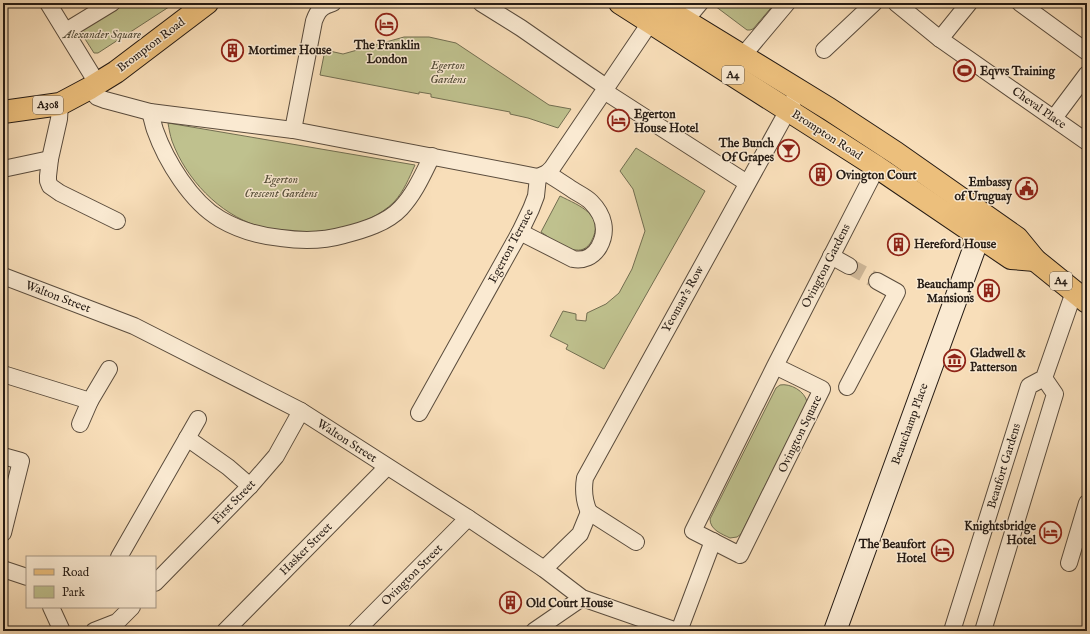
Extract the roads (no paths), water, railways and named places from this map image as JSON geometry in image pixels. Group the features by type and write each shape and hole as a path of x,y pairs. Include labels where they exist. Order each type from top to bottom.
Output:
{"main road":[{"name":"Brompton Road","path":"3,112 60,104 94,86 116,72 206,3"},
{"name":"Brompton Road","path":"620,3 655,10 685,21 788,110 877,167 1011,258 1035,260"},
{"name":"Brompton Road","path":"655,10 736,64 798,90 896,153 1017,238 1035,260 1080,297"},
{"name":"Beauchamp Place","path":"835,631 986,216"}],"street":[{"path":"48,3 88,70 97,97 150,112 293,130 543,175 590,201 598,210 603,220 605,231 603,241 598,250 590,257 580,260 573,260 520,232"},
{"path":"66,31 112,3"},
{"path":"293,130 316,13 323,6 333,3"},
{"path":"481,3 521,28 605,89 747,183"},
{"path":"685,21 700,3"},
{"path":"736,64 787,3"},
{"path":"824,50 874,3"},
{"name":"Cheval Place","path":"896,3 940,39 1087,142"},
{"path":"940,39 969,3"},
{"path":"1020,3 1087,52"},
{"path":"543,175 552,168 605,89 655,10"},
{"path":"1054,118 1087,74"},
{"name":"Yeoman's Row","path":"589,512 586,506 583,488 585,478 798,90"},
{"path":"60,104 60,119 50,159 48,176 50,186 60,193 116,221"},
{"path":"150,112 154,128 171,165 201,203 220,218 244,230 265,236 297,240 317,240 356,232 377,224 400,209 410,198 418,186 432,156"},
{"path":"3,169 50,159"},
{"name":"Ovington Gardens","path":"775,366 877,167"},
{"name":"Egerton Terrace","path":"419,413 520,232 531,209 543,175"},
{"path":"831,256 849,266"},
{"name":"Walton Street","path":"3,276 134,326 301,411 468,518 544,569 582,598 678,631"},
{"path":"847,387 898,292 877,281"},
{"path":"983,631 1055,394 1044,378 1080,297"},
{"name":"Ovington Square","path":"775,366 822,389 740,555 693,531 775,366"},
{"path":"80,424 90,401 109,369"},
{"path":"3,374 90,401"},
{"name":"Beaufort Gardens","path":"952,631 1029,386 1044,378"},
{"name":"First Street","path":"156,582 250,486 276,456 301,411"},
{"path":"120,556 198,419"},
{"path":"187,438 228,467 250,486"},
{"path":"3,456 21,461 3,533"},
{"name":"Hasker Street","path":"225,631 388,467"},
{"path":"1069,563 1087,503"},
{"path":"544,569 580,534 589,512 636,542"},
{"name":"Ovington Street","path":"356,631 468,518"},
{"path":"678,631 713,541"},
{"path":"3,569 26,577"},
{"path":"534,631 582,598"},
{"path":"51,608 62,631"},
{"path":"94,631 117,622 131,608"}],"tunnel":[{"path":"849,266 877,281"}],"place":[{"name":"The Franklin London","path":"387,24"},
{"name":"Mortimer House","path":"232,50"},
{"name":"Eqvvs Training","path":"965,71"},
{"name":"Egerton House Hotel","path":"618,121"},
{"name":"The Bunch Of Grapes","path":"789,150"},
{"name":"Ovington Court","path":"821,175"},
{"name":"Embassy of Uruguay","path":"1027,189"},
{"name":"Hereford House","path":"899,244"},
{"name":"Beauchamp Mansions","path":"989,291"},
{"name":"Gladwell & Patterson","path":"955,360"},
{"name":"Knightsbridge Hotel","path":"1051,533"},
{"name":"The Beaufort Hotel","path":"942,551"},
{"name":"Old Court House","path":"510,603"}],"park label":[{"name":"Alexander Square","path":"102,34"},
{"name":"Egerton Gardens","path":"448,72"},
{"name":"Egerton Crescent Gardens","path":"281,186"}]}
